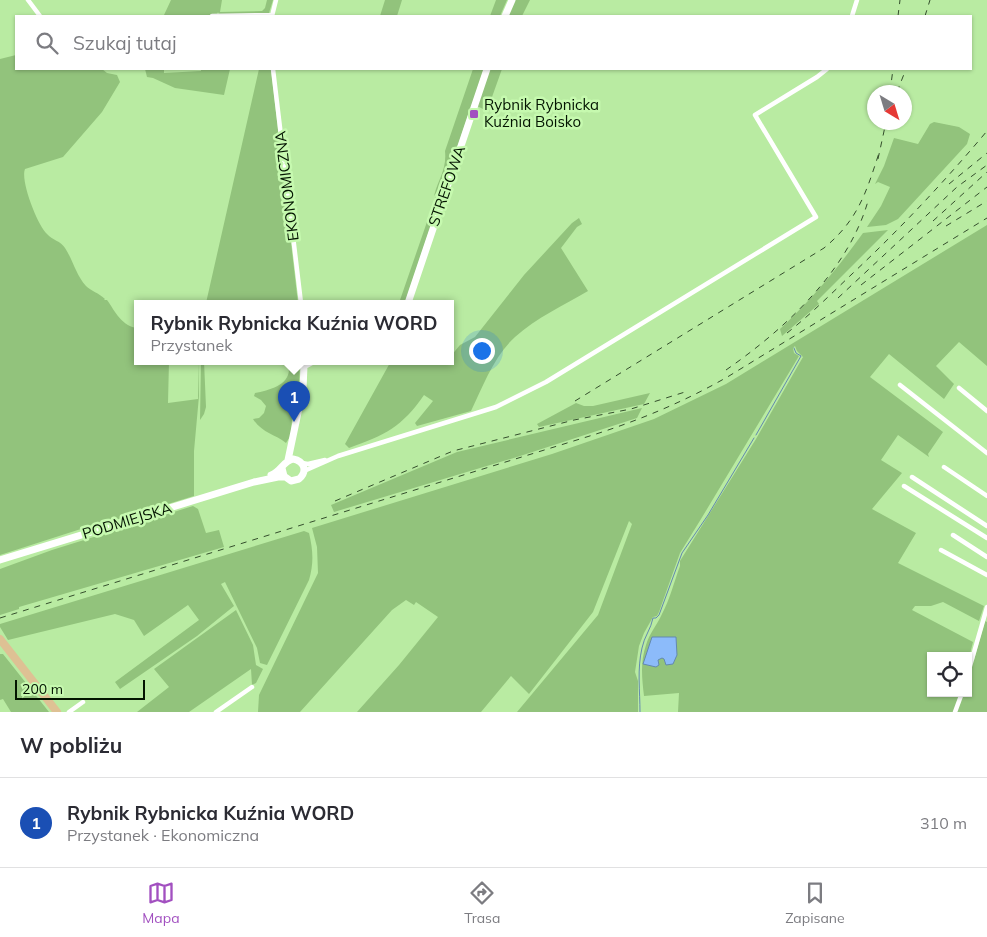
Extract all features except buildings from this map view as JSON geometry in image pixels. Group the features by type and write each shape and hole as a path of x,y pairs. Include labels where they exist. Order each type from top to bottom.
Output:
{"main road":[{"path":"1,640 57,712"}],"street":[{"path":"28,0 39,15"},
{"path":"272,15 276,0"},
{"path":"505,15 512,0"},
{"path":"852,15 857,0"},
{"name":"EKONOMICZNA","path":"273,70 301,300"},
{"name":"STREFOWA","path":"409,300 487,70"},
{"path":"288,460 308,464 328,459 481,412 523,395 816,217 755,115 826,70"},
{"path":"296,430 295,452 304,471 302,478 291,481 285,477 282,468 288,460 296,430 303,389 304,365"},
{"path":"900,385 987,453"},
{"path":"959,388 987,411"},
{"path":"304,471 328,459"},
{"path":"944,467 987,496"},
{"name":"PODMIEJSKA","path":"254,482 282,468"},
{"name":"PODMIEJSKA","path":"0,560 254,482 285,477"},
{"path":"912,477 987,526"},
{"path":"904,486 987,538"},
{"path":"952,535 987,557"},
{"path":"941,550 987,575"},
{"path":"972,658 987,607"},
{"path":"216,712 252,687"},
{"path":"955,712 961,697"},
{"path":"69,712 83,702"}],"green space":[{"path":"171,0 222,0 220,12 262,11 267,0 273,0 269,13 219,15 218,12 217,15 164,15"},
{"path":"385,0 402,0 397,15 380,15"},
{"path":"496,0 507,0 500,15 490,15"},
{"path":"515,0 530,0 522,15 508,15"},
{"path":"15,55 15,70 103,70 107,73 117,75 120,82 102,112 63,157 25,169 27,193 43,229 63,246 86,286 103,297 104,300 107,300 123,322 134,327 134,365 169,365 168,403 198,399 199,365 199,396 194,451 194,496 119,519 112,519 0,555 0,59"},
{"path":"145,70 164,70 164,73 230,70 224,95 175,88 147,77"},
{"path":"259,70 271,70 298,300 207,300"},
{"path":"473,70 484,70 458,145 453,152 449,164 447,164 445,177 448,169 448,174 406,300 400,300 438,190 434,196 443,169 445,151"},
{"path":"489,70 502,70 487,111 477,106"},
{"path":"934,122 959,127 970,134 967,144 898,219 886,225 867,227 881,206 890,187 878,182 875,184 894,138 918,144 930,124"},
{"path":"579,218 582,224 577,227 561,248 588,291 550,312 515,337 501,353 471,411 417,426 415,423 433,401 424,395 408,415 392,429 349,448 345,444 389,365 454,365 454,352 460,345 475,337 524,275 572,223"},
{"path":"987,225 987,366 959,342 936,366 954,384 944,399 889,354 870,377 943,432 928,454 929,457 898,435 881,460 902,473 872,509 916,533 898,563 984,606 979,621 943,602 931,606 915,606 912,610 973,642 970,652 927,652 927,697 972,697 972,659 974,660 985,621 987,622 987,712 678,712 679,693 644,696 642,671 644,651 667,602 680,566 680,561 756,439 803,357 795,346 793,348 794,353 799,356 680,553 659,612 657,616 653,617 644,633 639,646 635,672 638,681 638,712 517,712 598,615 632,524 629,521 593,612 529,694 511,676 481,712 357,712 438,617 416,602 414,605 406,600 392,610 300,712 258,712 259,695 318,573 317,547 312,528 552,454 654,419 726,384"},
{"path":"888,230 817,301 819,304 782,336 780,329 824,283 863,233"},
{"path":"201,365 204,365 206,407 200,420"},
{"path":"288,365 300,365 299,387 292,417 291,435 286,443 264,430 253,419 259,418 264,413 266,406 254,396 255,393 268,390 280,384 288,375"},
{"path":"650,393 644,404 539,427 537,424 576,403 584,406 593,406"},
{"path":"642,408 637,418 517,457 334,512 331,505 457,452"},
{"path":"193,506 198,509 206,533 219,530 224,547 19,607 19,609 0,615 0,569 52,550"},
{"path":"304,531 309,533 312,551 312,568 309,580 267,665 260,663 257,648 225,582 221,584 234,606 197,636 120,689 115,682 199,620 188,605 144,636 134,620 115,614 8,640 0,627 0,624"},
{"path":"236,610 253,645 256,665 263,669 256,683 252,685 251,669 189,712 137,712 169,687 154,669"},
{"path":"0,654 3,654 49,712 11,712 3,699 0,700"}],"water":[{"path":"652,637 676,637 677,655 673,664 666,665 662,658 658,660 659,665 656,667 643,664"}],"waterway":[{"path":"756,435 801,356 796,353 794,348"},
{"path":"640,712 640,656 653,618 659,615 682,553 708,515 754,438"}],"railway":[{"path":"898,15 900,0"},
{"path":"925,15 930,0"},
{"path":"891,85 893,70"},
{"path":"900,85 906,70"},
{"path":"878,159 884,130"},
{"path":"787,333 887,240 987,131"},
{"path":"575,401 824,248 836,238 853,216 870,181 879,153"},
{"path":"949,184 987,153"},
{"path":"838,298 957,187 987,165"},
{"path":"933,221 987,172"},
{"path":"861,285 987,187"},
{"path":"726,370 770,336 812,296 846,251 859,227 868,201"},
{"path":"946,226 987,201"},
{"path":"0,618 628,423 679,402 729,376 987,218"},
{"path":"335,501 453,451 574,420 631,409 685,392"}],"place":[{"name":"Rybnik Rybnicka Kuźnia Boisko","path":"474,114"},
{"name":"Rybnik Rybnicka Kuźnia WORD","path":"294,422"}]}
